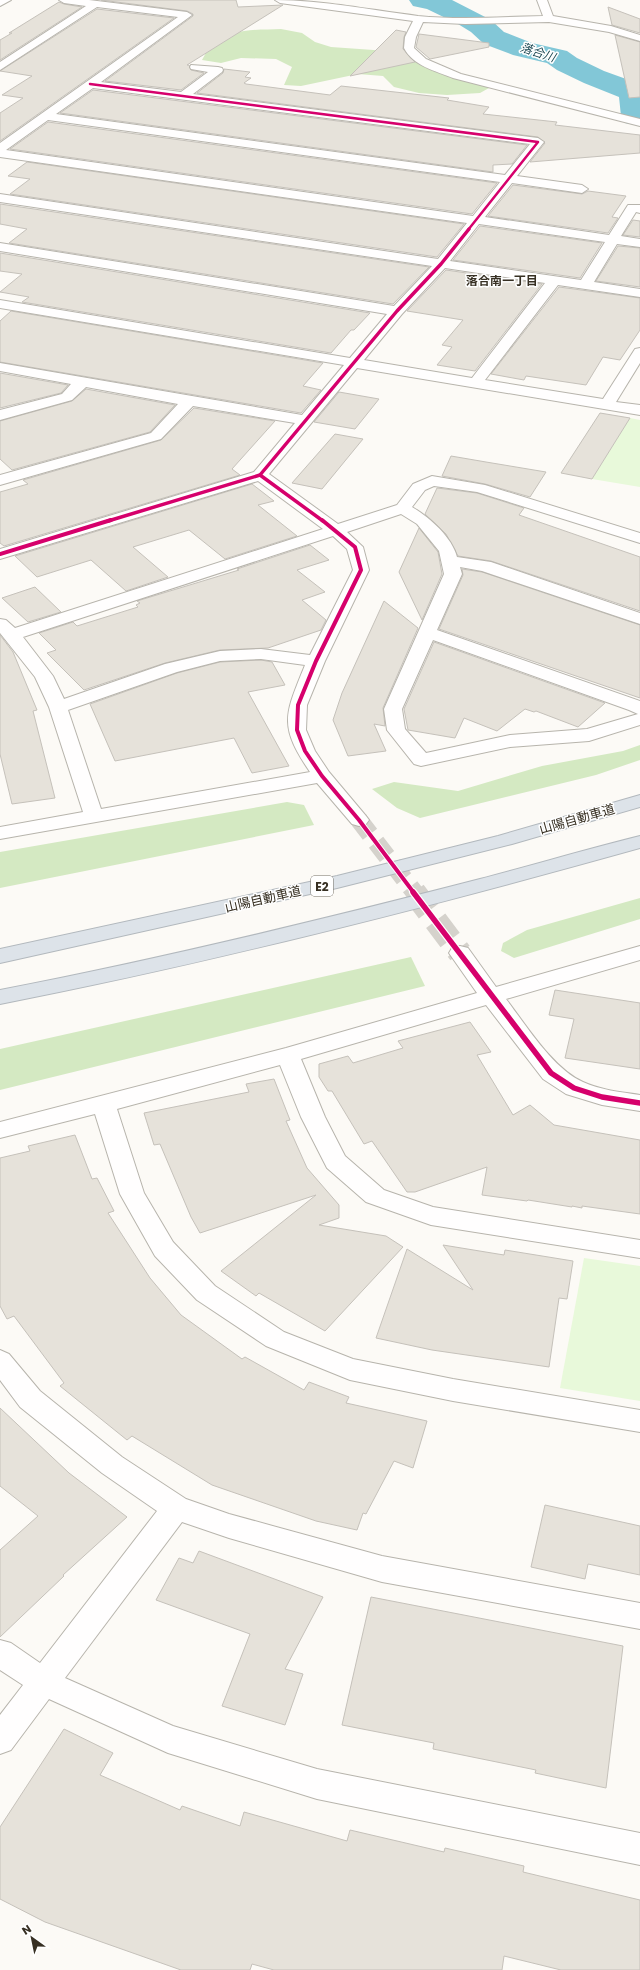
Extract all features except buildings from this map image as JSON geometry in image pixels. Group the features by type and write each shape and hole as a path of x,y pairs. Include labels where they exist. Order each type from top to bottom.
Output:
{"highway":[{"name":"山陽自動車道","path":"0,956 337,882 505,840 640,801"},
{"path":"0,997 184,957 361,916 530,873 640,842"}],"street":[{"path":"0,3 6,0"},
{"path":"0,149 188,15 68,0"},
{"path":"280,0 419,19 465,21 548,19 611,30 640,38"},
{"path":"542,0 548,19"},
{"path":"0,67 95,4"},
{"path":"419,19 409,42 409,49 415,57 433,66 457,76 640,123"},
{"path":"183,96 218,70 195,67"},
{"path":"0,554 260,476 397,311 441,264 538,142 90,84"},
{"path":"45,116 582,189"},
{"path":"0,153 640,243"},
{"path":"0,198 640,293"},
{"path":"585,285 632,208 640,209"},
{"path":"0,247 397,311"},
{"path":"475,383 554,281"},
{"path":"0,304 354,364 640,410"},
{"path":"607,404 635,367 640,352"},
{"path":"0,367 189,401 306,420"},
{"path":"0,415 67,397 82,382"},
{"path":"0,480 156,436 189,401"},
{"path":"260,476 334,529 355,547 361,570 316,661 298,705 298,730 305,750 322,776 359,820"},
{"path":"94,817 58,707 44,676 6,629 402,508 419,487 432,481 479,488 640,538"},
{"path":"402,508 423,521 447,550 453,574 393,709 396,730 421,760 510,741 589,735 640,720"},
{"path":"450,561 485,566 640,619"},
{"path":"427,632 636,706 640,709"},
{"path":"58,707 171,668 220,656 261,654 316,661"},
{"path":"0,833 322,776"},
{"path":"460,953 551,1073 574,1088 602,1097 640,1103"},
{"path":"0,1130 104,1104 637,958"},
{"path":"288,1054 312,1117 336,1162 375,1196 431,1216 640,1250"},
{"path":"104,1104 132,1194 164,1249 206,1293 275,1339 350,1368 453,1390 640,1421"},
{"path":"0,1361 30,1399 112,1465 176,1508 228,1526 382,1569 640,1616"},
{"path":"0,1740 176,1508"},
{"path":"0,1653 43,1682 168,1739 317,1784 640,1849"}],"green space":[{"path":"281,29 302,33 315,42 331,47 402,52 429,68 478,83 489,88 480,93 447,95 419,93 394,87 383,76 358,74 301,86 284,85 292,67 276,59 241,58 221,63 202,60 211,46 228,35 236,32"},
{"path":"630,418 640,420 640,487 592,479"},
{"path":"640,745 640,760 596,775 420,818 397,808 372,789 394,782 458,791 542,766 623,751"},
{"path":"287,802 304,805 314,825 0,888 0,852"},
{"path":"640,898 640,919 514,958 501,951 503,943 527,930"},
{"path":"411,957 425,986 0,1090 0,1049"},
{"path":"584,1258 640,1266 640,1401 560,1388"}],"waterway":[{"name":"落合川","path":"423,0 436,3 468,18 481,26 494,38 523,49 557,57 567,64 594,77 633,92 636,116"}],"tunnel":[{"path":"359,820 415,893"},
{"path":"414,892 460,953"}],"cycle path":[{"path":"0,554 260,475 397,311 441,264 538,142 90,84"},
{"path":"260,475 334,529 355,547 361,570 316,661 298,705 297,730 305,751 322,776 359,820 551,1073 574,1088 602,1097 640,1103"}],"district":[{"name":"落合南一丁目","path":"502,280"}]}
